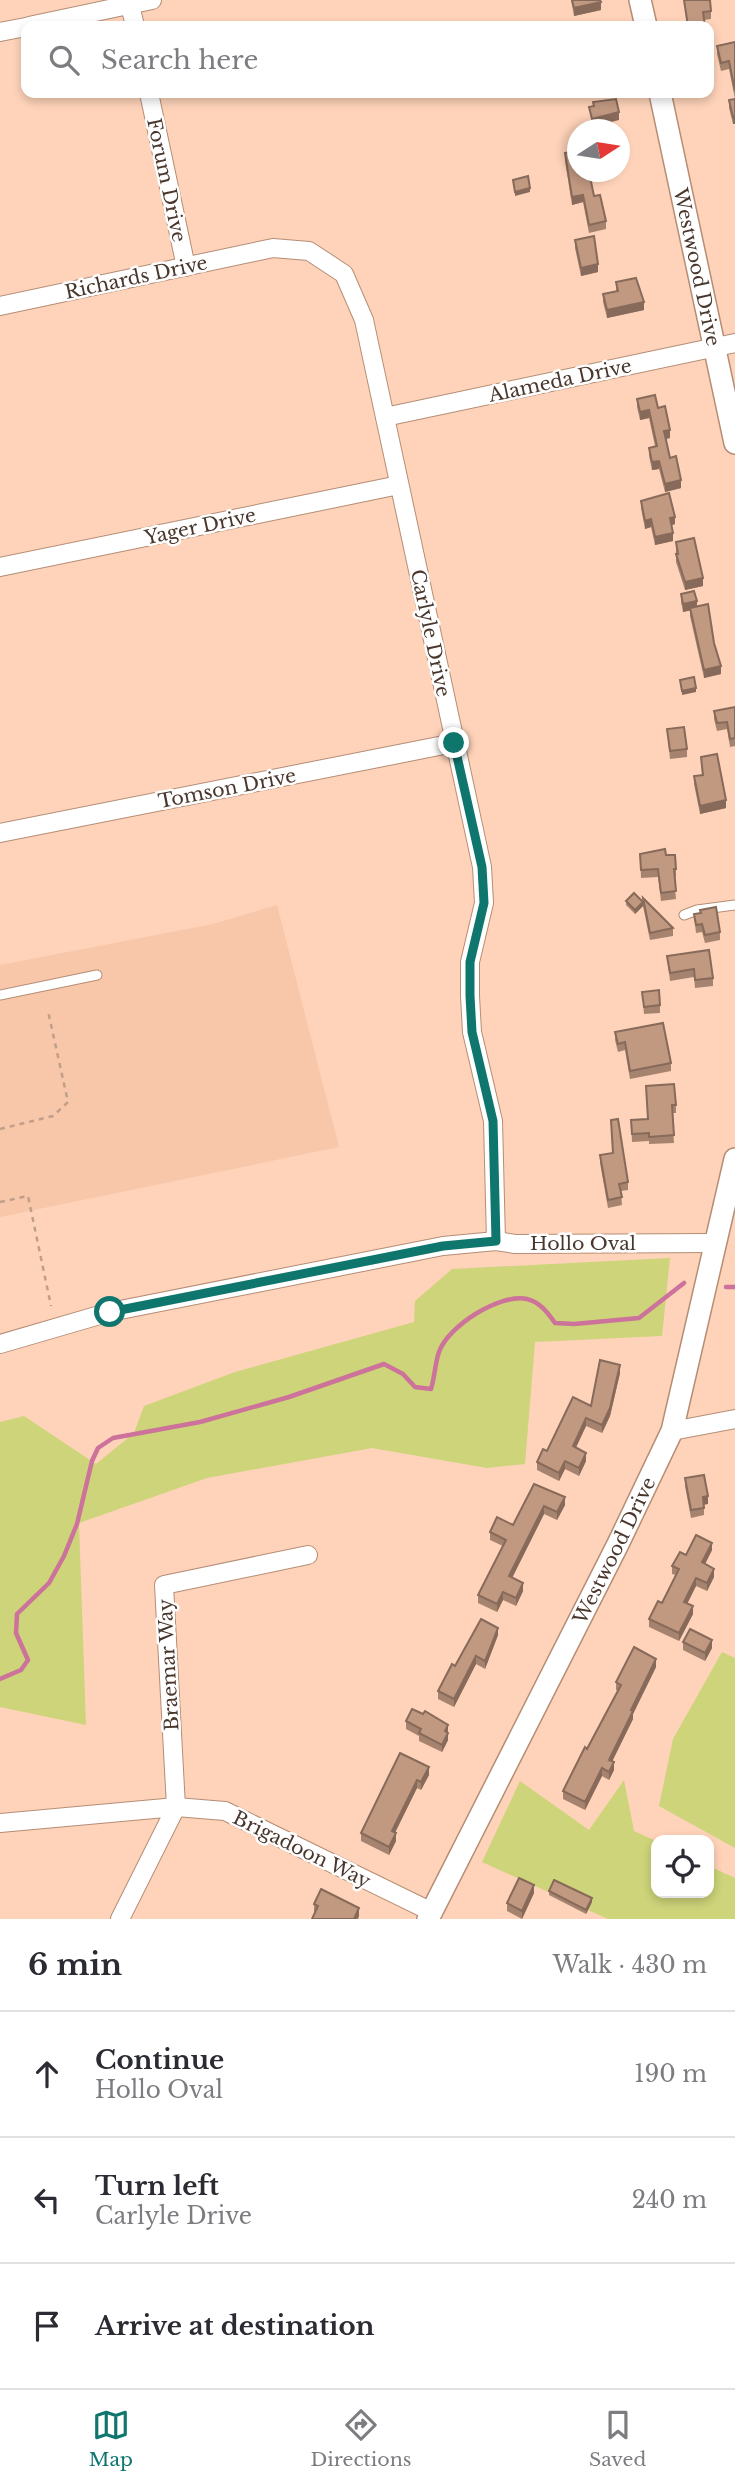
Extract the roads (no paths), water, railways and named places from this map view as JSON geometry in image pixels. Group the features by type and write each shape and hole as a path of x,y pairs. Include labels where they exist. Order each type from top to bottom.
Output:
{"street":[{"path":"55,21 152,0"},
{"path":"640,0 645,21"},
{"path":"130,5 134,21"},
{"path":"0,32 21,28"},
{"name":"Forum Drive","path":"150,98 186,267"},
{"name":"Westwood Drive","path":"661,98 735,443"},
{"name":"Richards Drive","path":"0,306 273,248"},
{"name":"Carlyle Drive","path":"273,248 309,251 344,274 364,320 482,867 484,903 470,962 470,996 472,1032 493,1121 496,1241"},
{"name":"Alameda Drive","path":"385,417 735,343"},
{"name":"Yager Drive","path":"0,567 399,485"},
{"name":"Tomson Drive","path":"0,832 454,743"},
{"name":"Westwood Drive","path":"430,1915 606,1568 672,1431 735,1159"},
{"name":"Hollo Oval","path":"0,1344 110,1312 443,1246 496,1241 515,1244 715,1243"},
{"path":"672,1431 735,1419"},
{"name":"Braemar Way","path":"176,1807 164,1585 308,1555"},
{"path":"120,1919 176,1807"},
{"name":"Brigadoon Way","path":"0,1823 176,1807 225,1811 430,1915"}],"lane":[{"path":"684,915 697,910 735,905"},
{"path":"0,995 97,975"}],"waterway":[{"path":"0,1679 21,1670 28,1660 16,1633 17,1614 49,1583 64,1556 77,1524 92,1461 98,1448 113,1438 200,1422 289,1397 384,1364 403,1374 415,1387 431,1389 439,1352 444,1342 464,1322 490,1306 516,1298 532,1300 540,1305 555,1323 574,1324 639,1318 684,1283"},
{"path":"726,1287 735,1287"}]}
